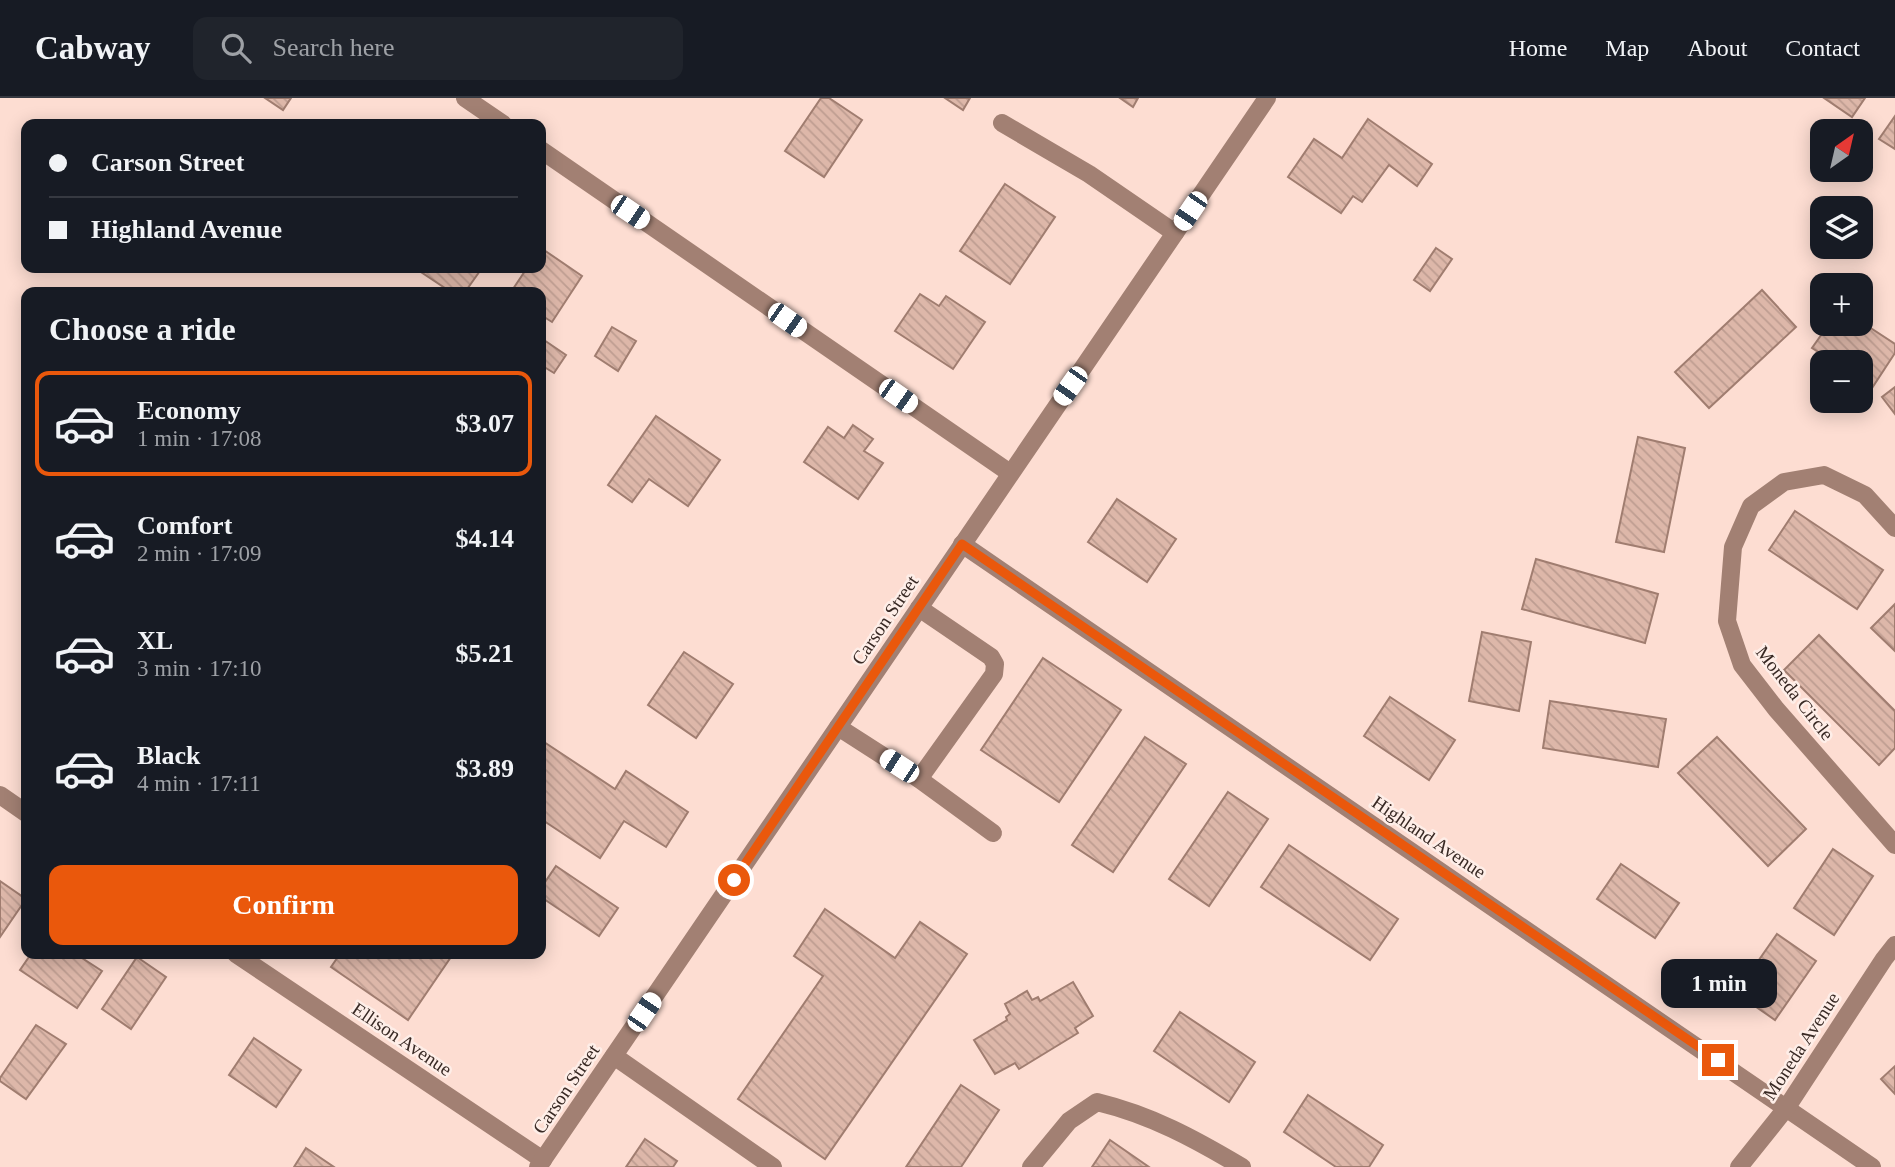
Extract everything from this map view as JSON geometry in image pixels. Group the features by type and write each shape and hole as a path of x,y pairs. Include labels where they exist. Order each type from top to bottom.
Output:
{"street":[{"path":"465,98 496,119"},
{"name":"Carson Street","path":"541,1163 1267,98"},
{"path":"1002,123 1089,174 1175,233"},
{"path":"546,153 1010,473"},
{"name":"Moneda Circle","path":"1895,528 1865,495 1824,475 1784,482 1751,506 1733,547 1727,621 1742,665 1776,709 1895,845"},
{"name":"Highland Avenue","path":"962,544 1872,1167"},
{"path":"919,608 991,657 995,669 919,779"},
{"path":"838,727 919,779 993,833"},
{"path":"0,795 21,810"},
{"name":"Moneda Avenue","path":"1739,1167 1787,1107 1895,945"},
{"name":"Ellison Avenue","path":"243,959 541,1163"},
{"path":"614,1056 773,1167"},
{"path":"1031,1167 1069,1121 1097,1102 1132,1110 1192,1136 1242,1167"}],"building":[{"path":"265,98 291,98 283,110"},
{"path":"821,98 829,98 862,120 824,177 785,151"},
{"path":"945,98 970,98 963,110"},
{"path":"1120,98 1138,98 1133,107"},
{"path":"1824,98 1865,98 1852,117"},
{"path":"1895,116 1895,149 1879,139"},
{"path":"1368,119 1432,164 1417,186 1389,165 1362,202 1353,196 1341,213 1288,177 1314,139 1342,158"},
{"path":"1005,184 1055,217 1010,284 960,251"},
{"path":"1436,248 1452,259 1430,291 1414,280"},
{"path":"546,251 582,276 552,322 546,318 546,287 514,287 524,273 546,273"},
{"path":"422,273 478,273 469,287 444,287"},
{"path":"1762,290 1796,327 1709,408 1675,372"},
{"path":"920,294 939,306 946,296 985,322 953,369 895,331"},
{"path":"612,327 636,341 618,371 595,356"},
{"path":"1873,330 1895,344 1895,353 1873,386 1873,350 1812,348 1820,336 1873,336"},
{"path":"546,341 566,355 554,373 546,368"},
{"path":"1895,387 1895,414 1882,397"},
{"path":"656,416 720,460 688,506 649,479 632,502 608,485"},
{"path":"853,425 873,439 864,451 883,463 858,499 804,462 828,427 844,438"},
{"path":"1638,437 1685,448 1664,552 1616,542"},
{"path":"1117,499 1176,539 1147,582 1088,542"},
{"path":"1795,511 1883,570 1857,609 1769,550"},
{"path":"1536,559 1658,594 1645,643 1522,609"},
{"path":"1895,604 1895,651 1871,628"},
{"path":"1482,632 1531,642 1519,711 1469,701"},
{"path":"1819,635 1895,711 1895,748 1879,765 1784,670"},
{"path":"684,652 733,684 696,738 648,705"},
{"path":"1043,658 1121,710 1059,802 981,750"},
{"path":"1390,697 1455,740 1429,780 1364,736"},
{"path":"1550,701 1666,719 1658,767 1543,748"},
{"path":"1145,737 1186,764 1113,872 1072,845"},
{"path":"1717,737 1806,829 1768,866 1678,773"},
{"path":"546,743 615,789 626,771 688,812 666,847 624,821 600,858 546,822"},
{"path":"1228,792 1268,819 1209,906 1169,879"},
{"path":"1289,845 1398,919 1370,960 1261,887"},
{"path":"1833,849 1873,876 1834,935 1794,908"},
{"path":"1621,864 1679,903 1655,938 1597,899"},
{"path":"556,866 618,908 599,936 546,900 546,881"},
{"path":"0,881 21,896 21,906 0,937"},
{"path":"825,909 895,958 920,922 967,954 825,1159 738,1099 823,976 794,956"},
{"path":"1777,934 1816,961 1775,1020 1736,993"},
{"path":"28,959 84,959 102,971 77,1008 20,970"},
{"path":"136,959 140,959 166,977 131,1029 102,1009"},
{"path":"337,959 450,959 408,1020 331,967"},
{"path":"1073,982 1093,1016 1075,1028 1078,1033 1019,1069 1015,1063 995,1074 974,1040 1007,1020 1006,1017 1010,1014 1005,1004 1027,991 1032,1000 1038,997 1040,1001"},
{"path":"1180,1012 1255,1062 1229,1102 1154,1051"},
{"path":"36,1025 66,1044 26,1099 0,1081 0,1078"},
{"path":"254,1038 301,1070 276,1107 229,1075"},
{"path":"1895,1066 1895,1094 1881,1079"},
{"path":"961,1085 999,1110 961,1167 906,1167"},
{"path":"1308,1095 1383,1145 1369,1167 1336,1167 1284,1132"},
{"path":"645,1139 677,1161 673,1167 626,1167"},
{"path":"1110,1140 1149,1167 1092,1167"},
{"path":"306,1148 334,1167 294,1167"}],"route":[{"path":"734,880 962,544 1718,1060"}]}
